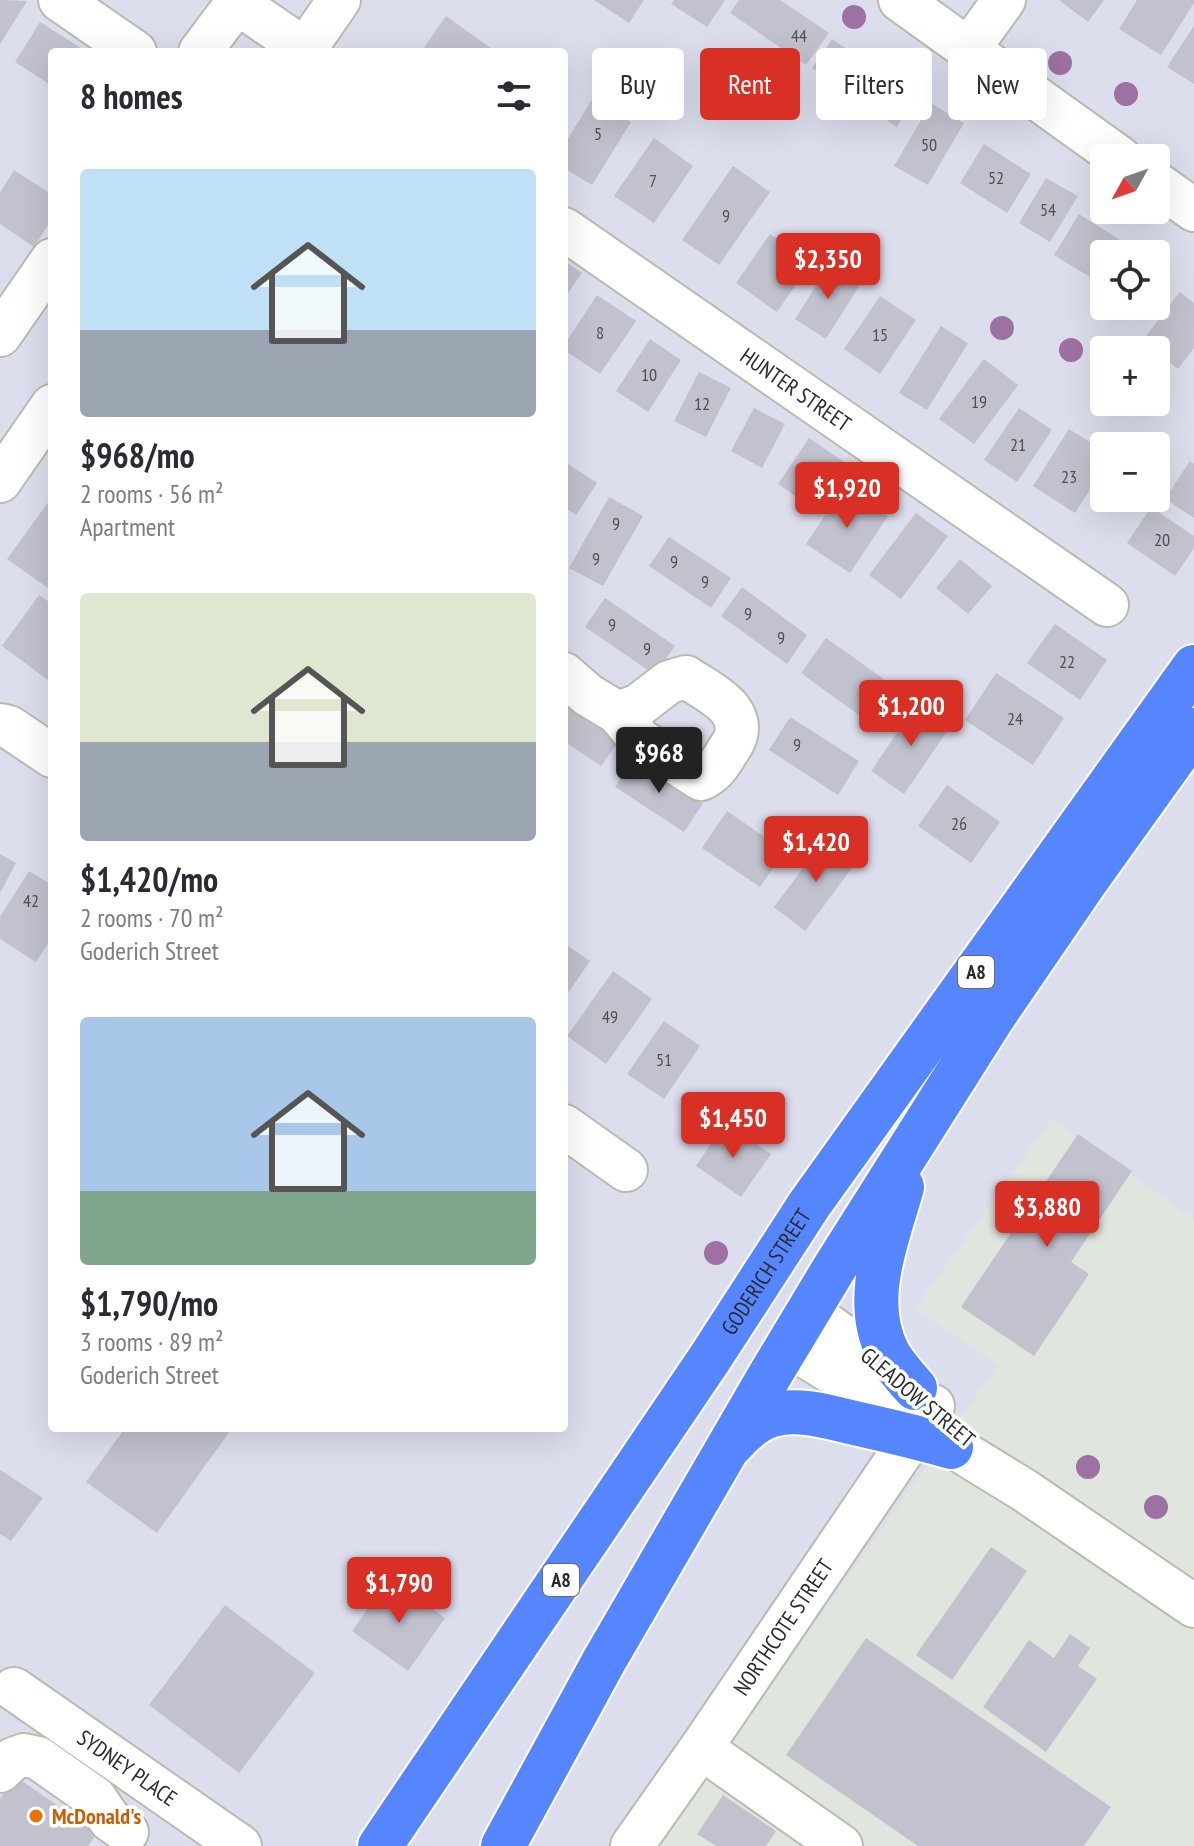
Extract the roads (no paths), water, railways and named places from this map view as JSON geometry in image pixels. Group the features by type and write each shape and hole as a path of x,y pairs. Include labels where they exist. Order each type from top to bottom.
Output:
{"highway":[{"name":"GODERICH STREET","path":"380,1846 809,1205 1194,667"},
{"name":"A8","path":"503,1846 604,1661 798,1328 993,1017 1194,730"},
{"path":"918,1135 878,1275 876,1303 884,1344 926,1421"},
{"path":"750,1296 798,1328"},
{"path":"720,1459 750,1426 784,1413 926,1421"}],"street":[{"path":"60,0 129,48"},
{"path":"308,48 339,0"},
{"path":"900,0 965,48"},
{"path":"969,48 1004,0"},
{"path":"203,48 238,2 302,48"},
{"path":"1047,106 1100,144"},
{"path":"1170,193 1194,210"},
{"name":"HUNTER STREET","path":"568,232 1107,605"},
{"path":"0,335 34,282"},
{"path":"0,481 48,412"},
{"path":"568,678 588,695 618,713"},
{"path":"0,725 9,727 48,753"},
{"path":"568,1129 626,1170"},
{"name":"GLEADOW STREET","path":"798,1328 900,1376 926,1421 1194,1606"},
{"name":"NORTHCOTE STREET","path":"632,1846 926,1421"},
{"name":"SYDNEY PLACE","path":"14,1689 240,1846"},
{"path":"701,1748 841,1846"},
{"path":"0,1771 13,1759 24,1755 38,1758 95,1798 110,1820 127,1832"}],"place":[{"name":"McDonald's","path":"36,1816"}]}
